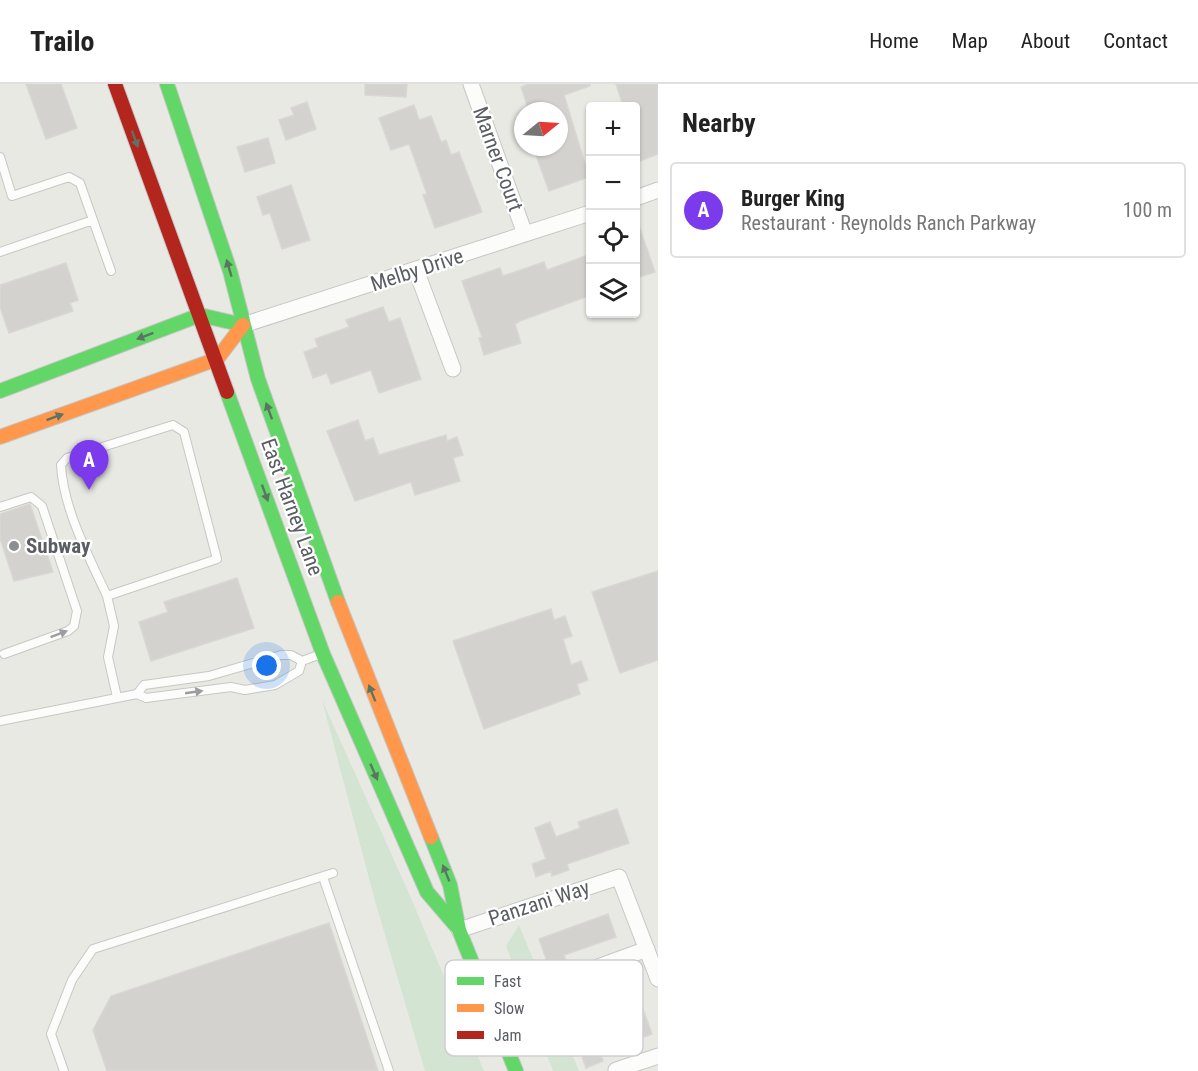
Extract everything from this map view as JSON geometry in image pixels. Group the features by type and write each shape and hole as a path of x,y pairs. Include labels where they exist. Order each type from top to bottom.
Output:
{"main road":[{"name":"East Harney Lane","path":"115,84 323,654 427,892 459,930"},
{"name":"East Harney Lane","path":"167,84 231,271 258,379 352,642 450,885 459,930 471,960"},
{"path":"0,391 200,315 243,325 217,359 0,437"},
{"name":"East Harney Lane","path":"510,1056 516,1071"}],"street":[{"name":"Marner Court","path":"471,84 525,234"},
{"path":"640,197 658,190"},
{"name":"Melby Drive","path":"243,325 586,215"},
{"path":"416,270 453,369"},
{"name":"Panzani Way","path":"459,930 619,877 646,949"},
{"path":"616,960 646,949 658,979"},
{"path":"616,1070 658,1056"}],"lane":[{"path":"0,157 12,196 69,177 80,183 111,272"},
{"path":"0,252 93,220"},
{"path":"107,596 217,559 184,432 173,425 67,458 61,465 62,479 85,549 107,596 114,626 108,657 117,698"},
{"path":"0,507 31,497 42,506 77,611 74,626 68,631 4,654"},
{"path":"137,694 144,685 208,676 281,655 291,655 302,661 323,654"},
{"path":"0,721 137,694 146,698 231,687 245,690 275,685 299,671 302,661"},
{"path":"64,1071 51,1034 72,980 93,949 333,873"},
{"path":"323,877 389,1071"}],"green space":[{"path":"322,700 445,979 445,1056 478,1056 484,1071 425,1071 375,901"},
{"path":"519,925 533,960 511,960 506,946"},
{"path":"547,1056 573,1056 579,1071 553,1071"}],"building":[{"path":"26,84 61,84 77,128 46,139"},
{"path":"365,84 407,84 406,97 365,95"},
{"path":"529,84 590,84 590,86 564,95 566,102 526,102 521,87"},
{"path":"616,84 658,84 658,154 640,161 640,102 622,102"},
{"path":"307,102 316,129 286,140 279,120 294,115 291,108"},
{"path":"414,105 419,120 431,116 441,142 446,140 451,155 459,152 482,212 435,228 423,195 427,194 409,144 391,150 379,118"},
{"path":"568,108 586,167 586,178 549,191 536,156 568,156"},
{"path":"268,138 275,163 245,172 237,147"},
{"path":"291,185 310,240 282,249 270,213 263,215 257,197"},
{"path":"640,229 655,272 640,277"},
{"path":"586,256 586,297 520,321 515,324 521,343 484,355 479,338 482,337 462,281 500,268 503,276 544,262 547,270"},
{"path":"66,263 78,300 70,303 73,311 9,333 0,307 0,285"},
{"path":"383,307 389,322 400,318 421,379 379,393 371,370 331,384 327,373 313,378 304,352 318,347 315,339 349,327 346,320"},
{"path":"358,420 365,441 373,438 379,455 446,435 447,441 457,437 463,455 453,458 460,481 415,495 411,482 355,501 327,431"},
{"path":"30,504 53,572 14,581 0,538 0,514"},
{"path":"658,571 658,660 620,673 592,592"},
{"path":"237,578 254,628 151,661 139,622 168,612 164,602"},
{"path":"551,609 554,620 565,616 572,636 563,639 571,665 581,661 588,680 577,684 580,694 484,729 453,641"},
{"path":"617,809 629,843 567,864 569,870 552,876 551,871 536,877 532,864 546,859 535,828 550,822 556,837 580,828 578,822"},
{"path":"608,914 616,937 564,955 566,960 546,960 539,939"},
{"path":"329,923 378,1071 107,1071 93,1030 111,996"},
{"path":"643,1009 652,1034 643,1037"},
{"path":"582,1056 601,1056 603,1061 586,1068"}],"traffic: fast":[{"path":"167,84 230,271 258,379 338,602"},
{"path":"0,391 200,315 243,325"},
{"path":"227,392 323,654 427,892 457,927"},
{"path":"431,837 450,885 459,930 471,960"},
{"path":"510,1056 516,1071"}],"traffic: slow":[{"path":"0,437 217,359 243,325"},
{"path":"338,602 431,837"}],"traffic: jam":[{"path":"115,84 227,392"}],"place":[{"name":"Burger King","path":"89,490"},
{"name":"Subway","path":"14,546"}]}
